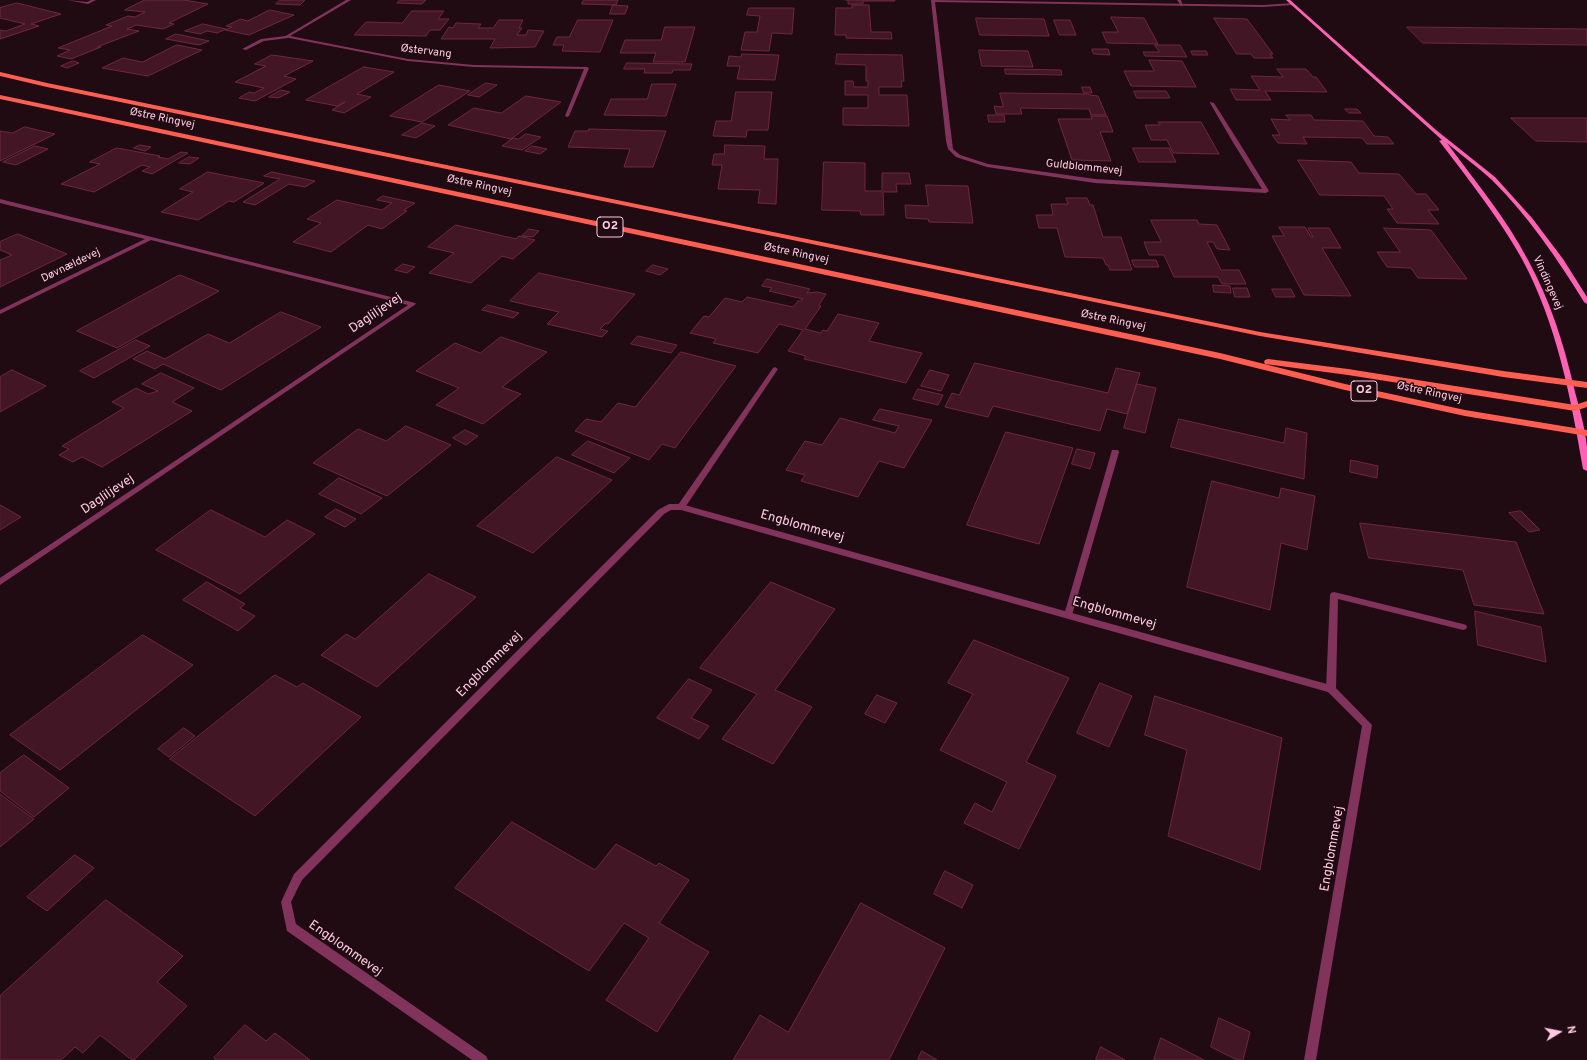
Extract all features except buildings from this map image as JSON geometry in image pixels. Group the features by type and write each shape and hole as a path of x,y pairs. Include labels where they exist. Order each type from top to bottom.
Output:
{"main road":[{"name":"Østre Ringvej","path":"0,74 1260,334 1495,373 1587,386"},
{"name":"Østre Ringvej","path":"0,97 1220,356 1345,387 1465,413 1585,432"},
{"path":"1220,356 1348,372 1575,408 1587,404"}],"street":[{"path":"69,0 88,3 94,0"},
{"path":"244,49 263,40 286,37 349,0"},
{"path":"1179,0 1182,5"},
{"name":"Vindingevej","path":"1288,0 1434,131 1493,178 1530,219 1561,260 1587,302"},
{"name":"Guldblommevej","path":"1212,103 1266,191 1086,180 987,165 958,156 951,149 949,141 933,1 1182,5 1293,4"},
{"name":"Østervang","path":"286,37 408,60 474,66 587,68 567,116"},
{"name":"Vindingevej","path":"1434,131 1511,235 1535,281 1555,329 1575,408 1585,432 1587,469"},
{"name":"Dagliljevej","path":"0,201 413,304 0,582"},
{"name":"Døvnældevej","path":"0,312 150,238"},
{"path":"681,507 775,369"},
{"path":"1068,615 1115,452"},
{"name":"Engblommevej","path":"482,1060 291,927 286,902 298,878 650,523 661,512 669,507 681,507 1331,689 1367,725 1310,1060"},
{"path":"1331,689 1334,595 1463,627"}]}
